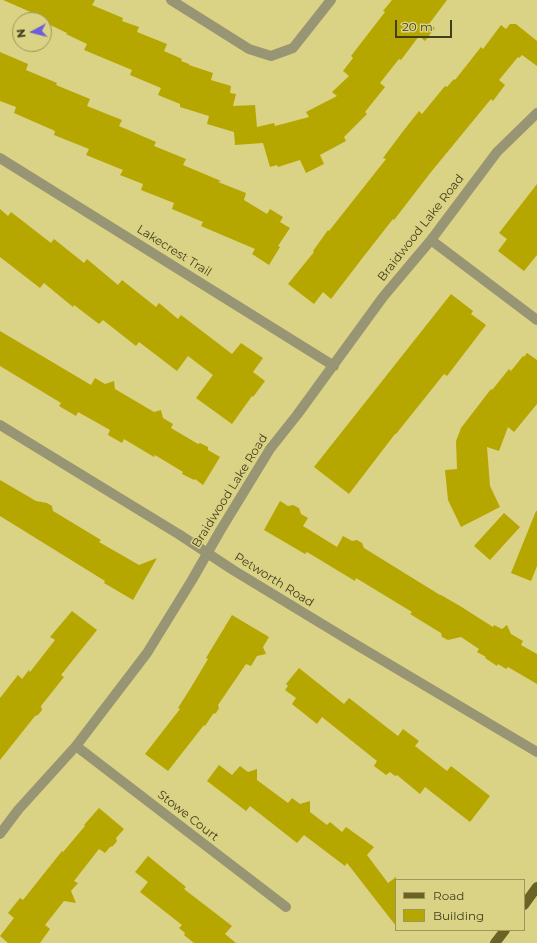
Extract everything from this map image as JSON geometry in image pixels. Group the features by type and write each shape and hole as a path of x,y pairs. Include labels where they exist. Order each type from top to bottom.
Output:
{"main road":[{"path":"525,904 537,887"},
{"path":"495,943 504,931"}],"street":[{"path":"171,0 249,49 271,56 293,48 331,0"},
{"name":"Braidwood Lake Road","path":"0,834 18,810 76,746 147,653 270,450 298,415 384,297 432,240 497,152 537,113"},
{"name":"Lakecrest Trail","path":"0,158 334,366"},
{"path":"432,240 537,320"},
{"name":"Petworth Road","path":"0,426 115,495 233,570 537,752"},
{"name":"Stowe Court","path":"76,746 286,907"}],"building":[{"path":"3,0 95,0 92,5 123,18 122,21 139,27 137,32 167,44 164,51 182,59 181,61 189,65 213,73 211,80 231,86 230,93 236,94 233,106 255,105 257,127 274,123 275,126 309,117 306,112 337,96 332,92 349,76 343,71 353,58 351,56 385,12 383,11 392,0 447,0 429,24 435,28 425,41 419,36 401,60 399,59 380,83 385,87 365,112 367,114 344,137 346,141 320,155 324,164 306,173 300,160 278,167 277,165 270,167 263,143 235,145 234,132 207,124 209,116 180,107 180,104 158,95 161,88 130,75 132,70 84,50 87,44 52,26 52,12 31,12"},
{"path":"510,24 516,24 537,41 537,66 522,55 519,58 518,57 499,80 505,85 493,101 491,99 431,172 331,299 323,292 314,304 288,284 314,252 313,251 328,230 329,231 386,159 383,158 419,111 422,114 445,86 447,87 454,79 455,80 481,47 483,49 501,25 506,29"},
{"path":"0,52 28,64 26,70 57,83 56,85 90,99 87,106 122,120 119,126 156,142 154,146 186,159 183,165 221,181 218,182 246,193 244,200 267,214 270,209 283,217 280,222 290,228 278,246 280,247 269,265 252,254 255,249 201,226 203,222 172,209 174,203 141,190 143,184 120,175 123,170 86,155 89,149 54,135 55,131 14,113 16,107 0,101"},
{"path":"537,184 537,255 524,271 498,251 507,239 499,233"},
{"path":"0,209 8,216 11,212 51,243 54,239 84,263 87,259 118,285 122,280 156,307 159,303 178,319 181,315 232,354 241,343 263,358 253,372 265,381 232,424 196,398 213,375 188,356 177,371 139,342 136,346 103,320 99,324 74,305 73,307 44,283 40,288 0,257"},
{"path":"451,294 473,311 471,314 486,325 447,376 444,374 395,434 349,494 314,467"},
{"path":"0,331 91,385 95,378 105,384 114,381 115,389 154,412 161,410 163,418 173,424 171,428 198,444 200,443 208,447 208,450 220,457 203,485 195,479 194,480 182,474 183,472 155,455 154,457 124,439 122,443 108,435 110,430 78,412 76,416 59,406 61,403 0,366"},
{"path":"527,353 537,360 537,404 514,432 508,427 499,451 487,447 490,486 500,507 461,527 448,500 445,470 457,469 456,441 461,428 491,389 492,390 509,369 511,371"},
{"path":"0,480 36,501 47,503 52,506 53,511 101,540 99,542 139,565 157,558 133,600 0,516"},
{"path":"280,501 288,506 293,505 299,508 301,514 308,518 303,526 337,547 343,536 352,541 357,540 362,543 364,548 493,627 494,625 502,629 507,625 511,634 523,641 521,645 537,654 537,684 508,667 506,669 498,664 497,666 477,652 479,649 461,637 448,640 442,637 441,633 410,614 412,612 356,578 355,581 307,552 305,554 264,530"},
{"path":"536,511 537,566 531,581 511,573"},
{"path":"504,513 520,527 490,560 474,546"},
{"path":"72,611 97,630 61,675 64,677 41,706 42,710 35,716 0,760 0,698 18,675 22,679 29,670 30,672 55,640 50,637"},
{"path":"232,615 269,637 263,647 266,654 257,656 251,666 246,664 218,705 219,708 216,713 213,714 168,771 145,754 180,709 178,708 208,659 206,658"},
{"path":"299,668 344,704 349,698 398,736 403,729 419,741 415,746 447,771 451,766 490,796 470,822 425,787 420,794 397,775 395,776 390,772 386,775 374,766 377,761 322,717 317,724 292,704 296,698 285,690 288,686 286,684"},
{"path":"219,765 232,775 240,766 248,772 257,769 257,780 288,803 292,798 300,804 310,801 310,812 327,825 330,822 342,832 346,827 374,847 367,855 388,883 396,877 395,925 347,863 345,866 304,835 297,843 250,806 246,811 207,781"},
{"path":"99,808 124,829 116,838 117,841 105,853 99,849 74,881 78,883 71,891 76,903 64,901 45,925 50,929 40,943 8,943 0,936 14,918 8,913 20,898 23,900"},
{"path":"148,856 186,887 184,889 232,926 225,934 236,943 194,943 184,935 185,933 179,928 182,925 140,892 148,882 135,872"}]}
